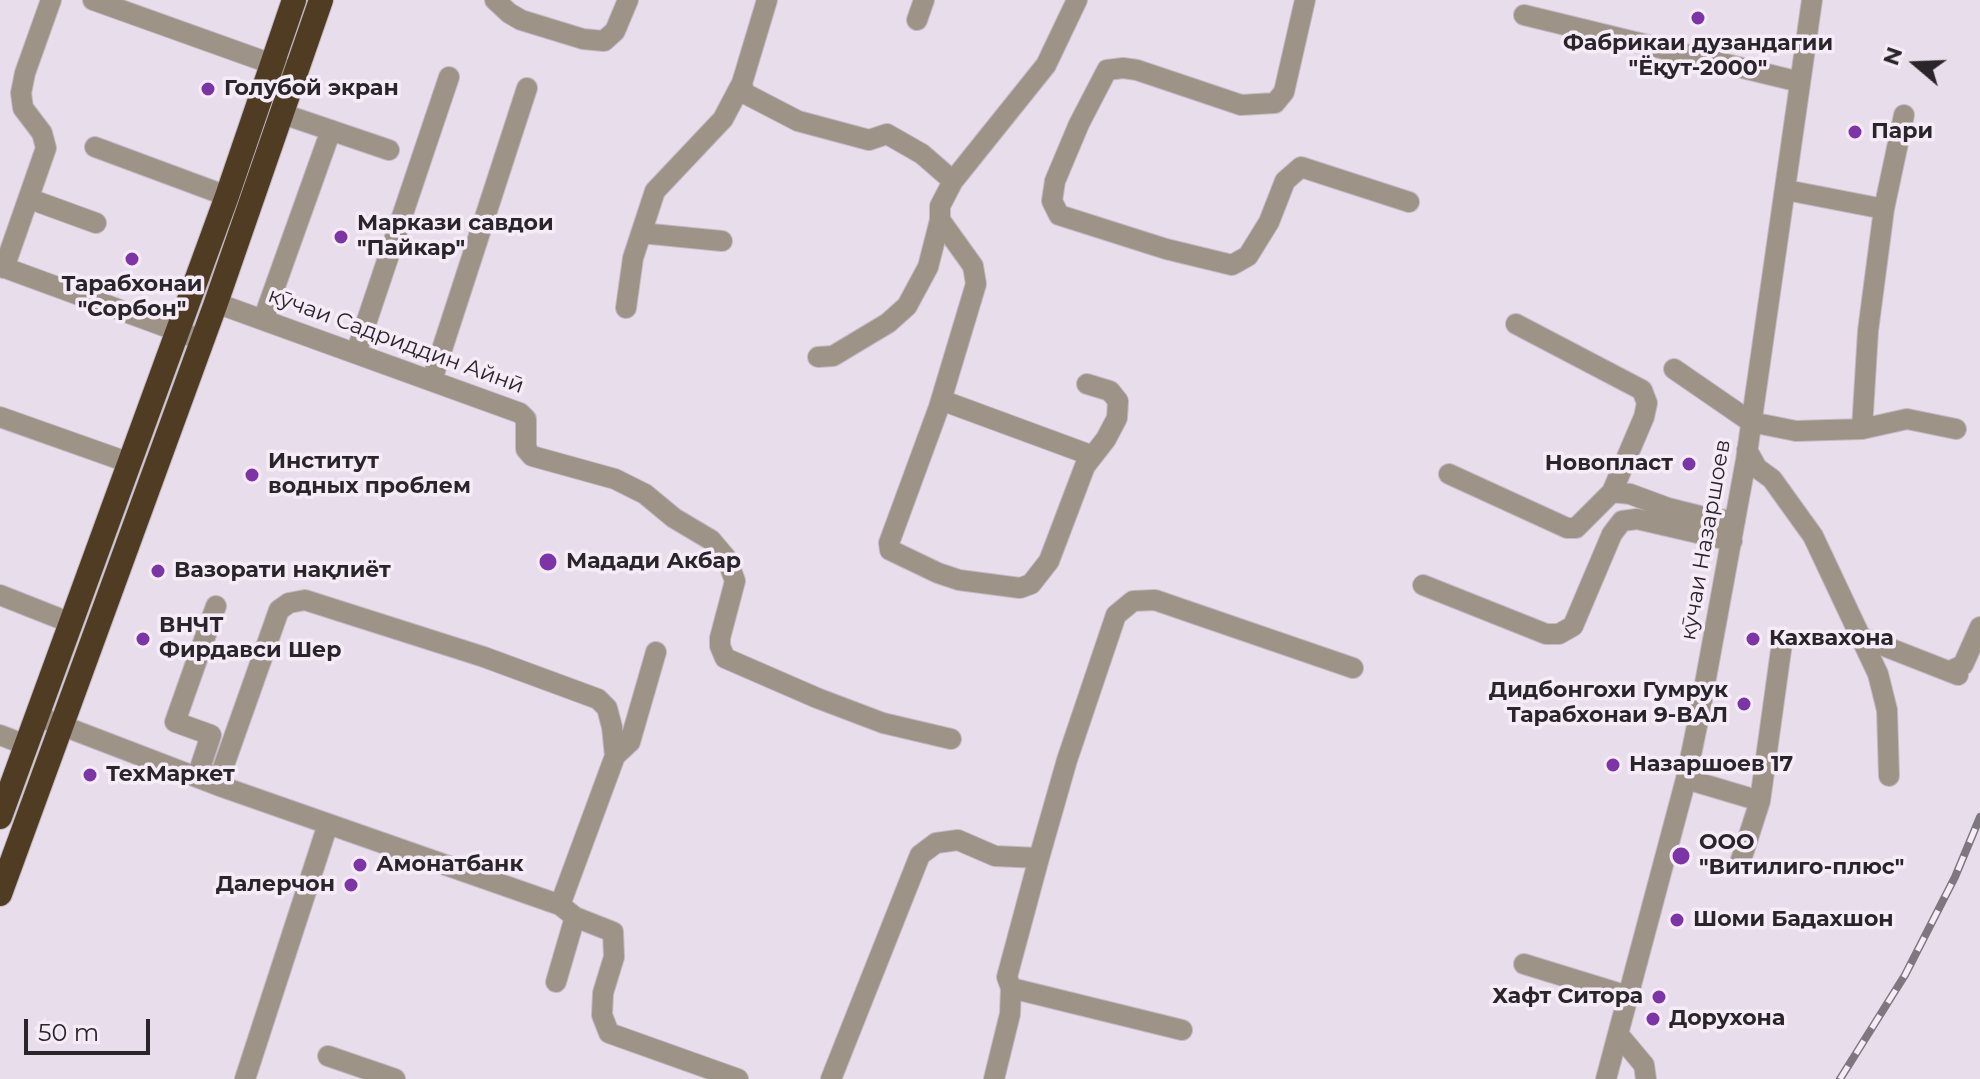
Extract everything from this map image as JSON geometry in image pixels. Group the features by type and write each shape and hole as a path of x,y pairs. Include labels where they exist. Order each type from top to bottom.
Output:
{"highway":[{"path":"0,817 227,196 294,0"},
{"path":"0,894 216,303 321,0"}],"street":[{"path":"51,0 22,83 23,108 42,133 46,148 30,199 2,267 202,340"},
{"path":"93,0 297,73"},
{"path":"495,0 521,20 583,39 604,41 615,31 628,0"},
{"path":"626,308 633,258 655,191 723,119 742,83 767,0"},
{"path":"917,20 924,0"},
{"path":"818,357 833,356 888,323 907,306 928,267 940,220 940,206 953,181 1046,65 1077,0"},
{"path":"1305,0 1284,92 1275,103 1241,105 1137,70 1107,70 1079,124 1055,181 1052,201 1059,215 1166,249 1232,265 1248,256 1269,222 1285,181 1301,167 1409,202"},
{"name":"кӯчаи Назаршоев","path":"1606,1079 1686,779 1747,450 1812,0"},
{"path":"1524,15 1800,82"},
{"path":"356,353 449,77"},
{"path":"742,83 744,93 798,121 869,140 887,134 922,154 953,181"},
{"path":"432,380 527,88"},
{"path":"283,114 389,150"},
{"path":"1862,429 1868,331 1884,209 1904,115"},
{"path":"263,320 331,130"},
{"path":"95,147 227,196"},
{"path":"1786,190 1884,209"},
{"path":"30,199 96,223"},
{"path":"940,220 973,266 976,284 941,400 889,543 890,550 959,580 1020,588 1031,584 1049,561 1079,479 1117,418 1118,401 1110,391 1087,384"},
{"path":"641,233 722,241"},
{"name":"кӯчаи Садриддин Айнӣ","path":"216,303 520,413 526,419 526,449 532,456 615,479 645,494 674,518 711,540 727,559 735,581 720,638 725,658 883,723 951,739"},
{"path":"1449,474 1567,528 1576,528 1612,492 1644,417 1647,403 1642,390 1516,324"},
{"path":"1674,369 1751,422 1796,431 1862,429 1907,419 1956,429"},
{"path":"941,400 1093,456"},
{"path":"0,417 130,463"},
{"path":"1747,450 1757,468 1772,479 1813,536 1878,674 1887,710 1889,776"},
{"path":"1612,492 1630,494 1708,518 1733,531"},
{"path":"1423,585 1546,634 1559,634 1573,626 1612,534 1622,521 1637,519 1733,531"},
{"path":"0,595 71,623"},
{"path":"217,785 279,610 289,603 305,600 484,657 598,699 607,708 615,756 568,911 556,982"},
{"path":"994,1079 1010,1014 1011,988 1007,977 1067,760 1116,615 1133,601 1155,600 1353,668"},
{"path":"197,777 211,735 175,722 216,606"},
{"path":"1861,637 1954,673 1963,665 1980,627"},
{"path":"1740,863 1760,801 1782,643"},
{"path":"615,756 630,742 656,652"},
{"path":"37,716 217,785 568,911 613,932 614,957 603,993 602,1015 609,1033 699,1073 738,1079"},
{"path":"0,735 26,745"},
{"path":"1686,779 1760,801"},
{"path":"245,1079 328,824"},
{"path":"831,1079 920,855 936,843 958,840 995,856 1039,858"},
{"path":"1524,964 1628,996"},
{"path":"1011,988 1182,1030"},
{"path":"1618,1034 1644,1065 1646,1079"},
{"path":"328,1056 395,1079"}],"railway":[{"path":"1840,1079 1905,975 1955,877 1980,817"}],"place":[{"name":"Фабрикаи дузандагии \"Ёқут-2000\"","path":"1698,18"},
{"name":"Голубой экран","path":"208,89"},
{"name":"Пари","path":"1855,132"},
{"name":"Маркази савдои \"Пайкар\"","path":"341,237"},
{"name":"Тарабхонаи \"Сорбон\"","path":"132,259"},
{"name":"Новопласт","path":"1689,464"},
{"name":"Институт водных проблем","path":"252,475"},
{"name":"Мадади Акбар","path":"548,562"},
{"name":"Вазорати нақлиёт","path":"158,571"},
{"name":"ВНЧТ Фирдавси Шер","path":"143,639"},
{"name":"Кахвахона","path":"1753,639"},
{"name":"Дидбонгохи Гумрук Тарабхонаи 9-ВАЛ","path":"1744,704"},
{"name":"Назаршоев 17","path":"1613,765"},
{"name":"ТехМаркет","path":"90,775"},
{"name":"ООО \"Витилиго-плюс\"","path":"1681,856"},
{"name":"Амонатбанк","path":"360,865"},
{"name":"Далерчон","path":"351,885"},
{"name":"Шоми Бадахшон","path":"1677,920"},
{"name":"Хафт Ситора","path":"1659,997"},
{"name":"Дорухона","path":"1653,1019"}]}
